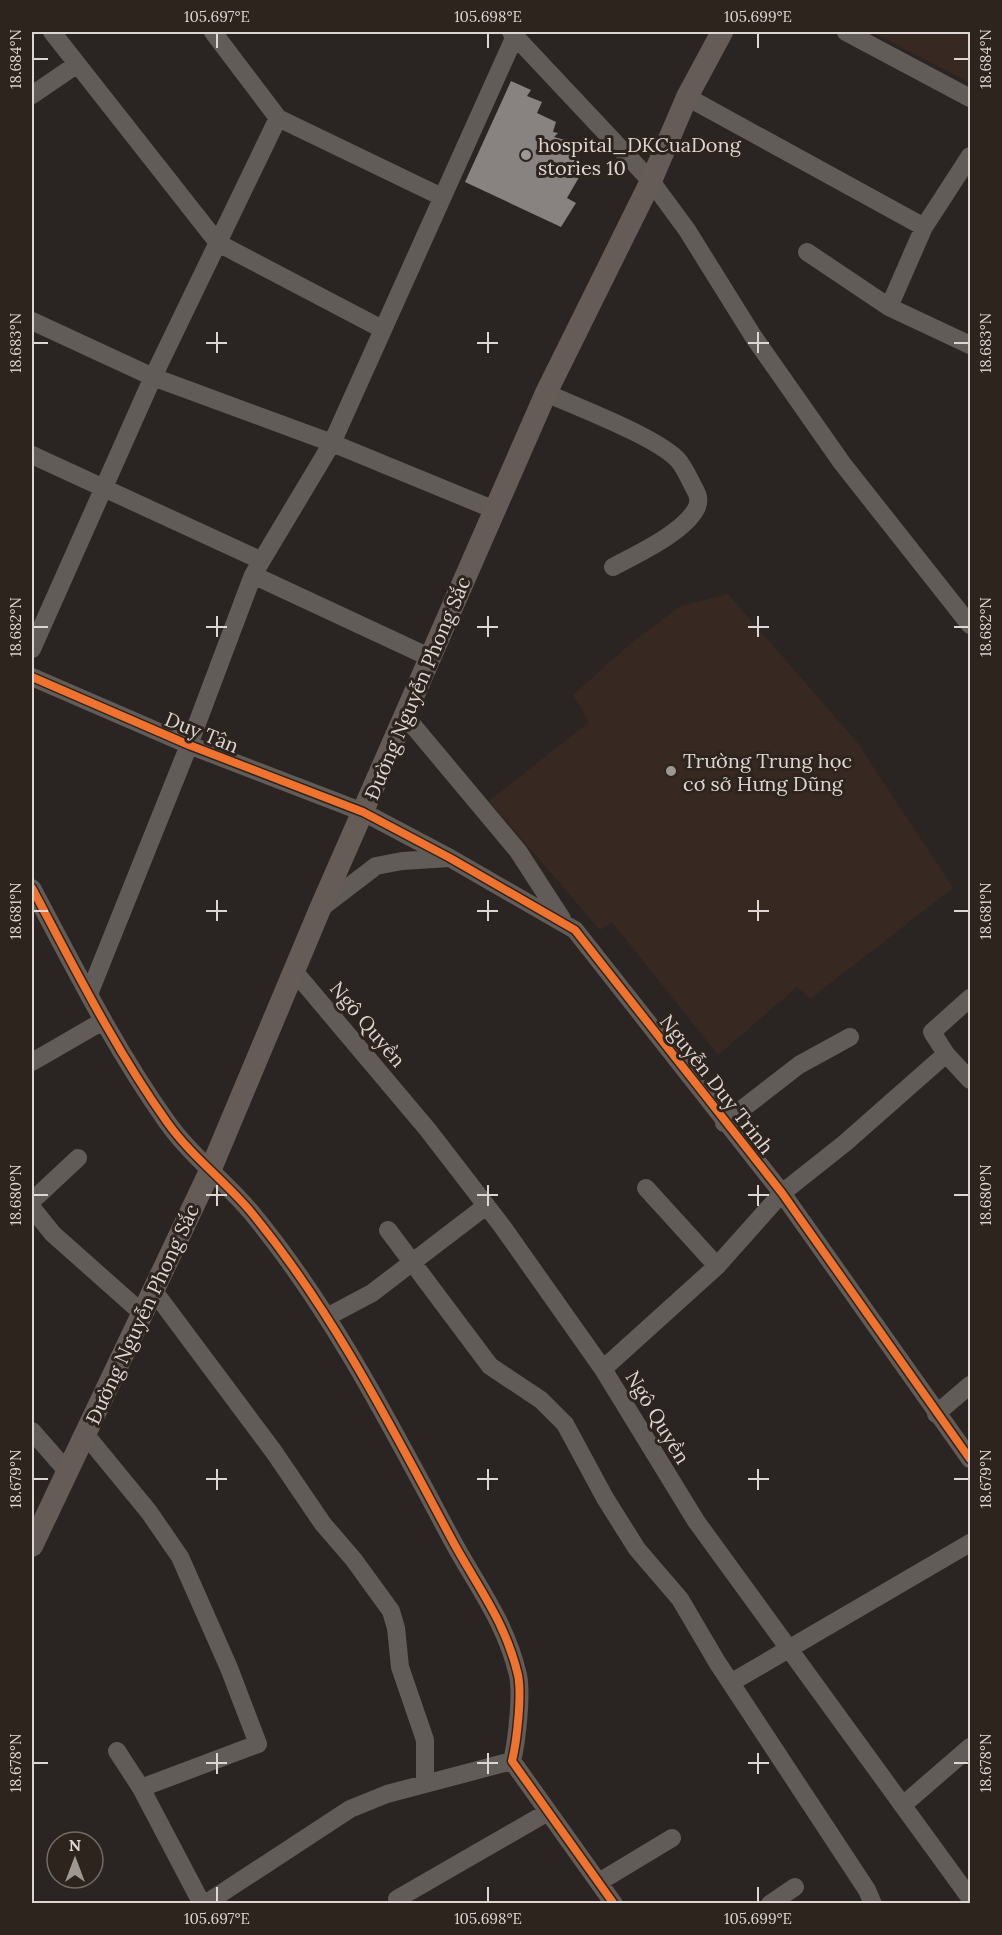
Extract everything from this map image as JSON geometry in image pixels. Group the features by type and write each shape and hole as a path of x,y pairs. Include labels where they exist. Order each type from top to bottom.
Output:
{"main road":[{"name":"Đường Nguyễn Phong Sắc","path":"32,1546 210,1171 320,909 546,393 651,181 687,97 722,32"}],"street":[{"path":"51,32 218,243 382,329"},
{"path":"213,32 278,118 441,198"},
{"path":"846,32 970,98"},
{"path":"89,994 189,745 256,567 332,443 513,34 651,181 687,230 758,345 842,463 970,626"},
{"path":"32,95 76,64"},
{"path":"687,97 924,227"},
{"path":"32,649 153,377 278,118"},
{"path":"889,307 924,227 970,156"},
{"path":"807,252 889,307 970,345"},
{"path":"32,321 153,377 332,443 495,510"},
{"path":"546,393 597,415 663,450 677,460 699,496 692,516 667,537 613,567"},
{"path":"32,457 104,489 429,657"},
{"name":"Duy Tân","path":"32,677 189,745 363,812"},
{"path":"405,716 518,851 563,921"},
{"name":"Nguyễn Duy Trinh","path":"363,812 563,921 584,940 724,1123 782,1193 970,1459"},
{"path":"320,909 376,866 402,861 450,858"},
{"path":"32,888 103,1021 168,1124 250,1211 327,1317 502,1623 518,1677 515,1746 512,1761 614,1904"},
{"name":"Ngô Quyền","path":"294,971 428,1130 486,1206 603,1370 696,1521 970,1898"},
{"path":"970,998 932,1032 946,1054 970,1080"},
{"path":"32,1062 103,1021"},
{"path":"724,1123 800,1065 850,1037"},
{"path":"603,1370 717,1266 782,1193 845,1143 946,1054"},
{"path":"32,1201 78,1158"},
{"path":"646,1188 717,1266"},
{"path":"327,1317 372,1293 486,1206"},
{"path":"32,1208 53,1234 95,1274 142,1313"},
{"path":"388,1230 490,1365 541,1400 565,1424 605,1498 637,1549 680,1599 717,1662 873,1904"},
{"path":"153,1290 274,1452 323,1524 354,1560 391,1611 396,1628 400,1667 425,1740 425,1784"},
{"path":"936,1414 970,1385"},
{"path":"32,1431 67,1471"},
{"path":"85,1434 148,1512 180,1557 229,1668 258,1744 141,1788"},
{"path":"732,1682 970,1543"},
{"path":"903,1805 970,1747"},
{"path":"117,1750 141,1788 203,1904 350,1809 387,1794 512,1761"},
{"path":"397,1899 548,1812"},
{"path":"599,1882 672,1838"},
{"path":"770,1904 795,1887"}],"shaded area":[{"path":"872,32 970,32 970,83"},
{"path":"728,594 857,742 953,888 810,999 797,987 718,1055 612,922 600,930 489,801 589,722 573,695 630,644 680,606"}],"building":[{"name":"hospital_DKCuaDong stories 10","path":"511,81 531,90 527,96 542,102 537,113 556,122 553,132 558,133 554,137 565,140 561,145 573,147 570,153 579,157 577,162 585,167 567,198 576,203 561,227 465,182"}],"cycle path":[{"path":"32,677 189,745 363,812 450,858 575,930 782,1193 970,1459"},
{"path":"32,888 96,1007 148,1094 176,1134 251,1212 308,1289 359,1370 506,1637 519,1683 516,1742 512,1761 614,1904"}],"place":[{"name":"hospital_DKCuaDong stories 10","path":"526,155"},
{"name":"Trường Trung học cơ sở Hưng Dũng","path":"671,771"}]}
